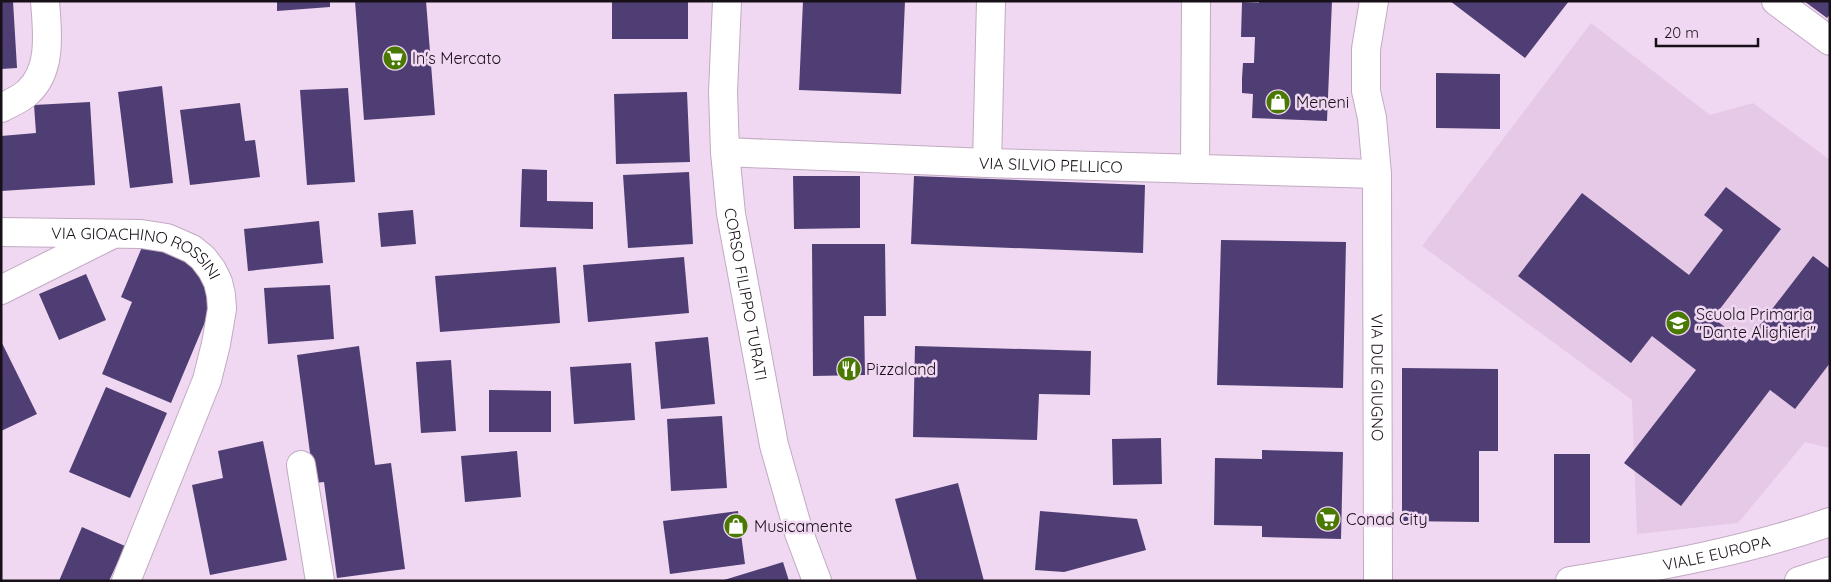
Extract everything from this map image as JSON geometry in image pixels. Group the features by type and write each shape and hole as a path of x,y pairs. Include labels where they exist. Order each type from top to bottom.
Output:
{"street":[{"path":"1,108 29,91 42,70 47,40 45,1"},
{"name":"CORSO FILIPPO TURATI","path":"727,1 723,76 725,152 731,214 774,445 799,533 817,581"},
{"path":"987,163 991,1"},
{"path":"1195,169 1196,1"},
{"name":"VIA DUE GIUGNO","path":"1374,1 1366,49 1366,91 1375,141 1377,174 1378,581"},
{"path":"1776,1 1830,41"},
{"name":"VIA SILVIO PELLICO","path":"725,152 987,163 1377,174"},
{"name":"VIA GIOACHINO ROSSINI","path":"1,232 154,235 180,242 192,249 203,258 218,282 221,295 219,328 208,380 126,581"},
{"path":"1,290 112,234"},
{"path":"301,465 320,581"},
{"name":"VIALE EUROPA","path":"1570,581 1650,567 1757,543 1830,522"},
{"path":"1799,581 1830,571"}],"shaded area":[{"name":"Scuola Primaria \"Dante Alighieri\"","path":"1591,23 1710,115 1753,103 1830,160 1830,448 1805,442 1738,523 1637,534 1632,400 1422,246"}],"building":[{"path":"1,1 13,1 17,68 1,69"},
{"path":"277,1 330,1 330,7 277,11"},
{"name":"In's Mercato","path":"355,1 426,1 435,115 364,120"},
{"path":"612,1 688,1 688,39 612,39"},
{"path":"803,1 905,1 901,94 799,90"},
{"path":"1259,1 1332,1 1327,121 1252,118 1253,94 1242,93 1242,78 1243,63 1254,63 1255,37 1241,37 1242,2 1259,3"},
{"path":"1450,1 1569,1 1525,58"},
{"path":"1804,1 1830,1 1830,14 1827,18"},
{"path":"1436,73 1500,74 1500,129 1436,128"},
{"path":"162,86 173,183 130,188 118,92"},
{"path":"348,88 355,182 307,185 300,90"},
{"path":"687,92 690,162 616,164 614,94"},
{"path":"90,102 95,185 1,191 1,136 36,133 34,105"},
{"path":"240,103 245,141 255,140 260,177 190,185 180,110"},
{"path":"522,169 547,170 547,201 593,202 593,229 520,227"},
{"path":"689,172 693,244 628,248 623,175"},
{"path":"793,176 860,176 860,228 794,229"},
{"path":"914,176 1145,185 1143,253 911,244"},
{"path":"1726,187 1781,229 1713,318 1746,343 1813,256 1830,269 1830,363 1795,409 1770,390 1681,506 1624,463 1696,370 1652,336 1631,363 1518,276 1582,193 1689,275 1723,230 1704,215"},
{"path":"413,210 416,244 381,247 378,213"},
{"path":"319,221 323,263 248,271 244,229"},
{"path":"145,240 195,262 216,296 171,403 102,374 132,302 121,297"},
{"path":"1221,240 1346,242 1343,388 1217,385"},
{"path":"812,244 885,244 886,316 864,316 865,375 813,376"},
{"path":"684,257 689,313 588,322 583,265"},
{"path":"556,267 560,323 440,332 435,276"},
{"path":"86,274 106,320 59,340 39,294"},
{"path":"330,285 334,339 268,344 264,288"},
{"path":"708,337 715,404 661,409 655,342"},
{"path":"1,341 37,414 1,431"},
{"path":"359,346 375,465 391,463 405,569 337,578 324,482 314,483 297,355"},
{"path":"915,346 1091,351 1090,395 1039,394 1037,440 913,437"},
{"path":"451,360 456,431 421,433 416,362"},
{"path":"631,363 635,420 574,424 570,367"},
{"path":"1402,368 1498,369 1498,451 1479,451 1479,522 1402,521"},
{"path":"106,387 167,413 130,498 69,472"},
{"path":"489,390 551,391 551,432 489,432"},
{"path":"722,416 727,488 671,491 667,419"},
{"path":"1161,438 1162,484 1113,485 1112,439"},
{"path":"263,441 287,560 210,575 192,485 223,478 218,451"},
{"path":"1262,450 1343,452 1341,539 1262,537 1262,526 1214,525 1215,458 1262,459"},
{"path":"517,451 521,497 465,502 461,456"},
{"path":"1554,454 1590,454 1590,543 1554,543"},
{"path":"958,483 984,581 917,581 895,499"},
{"path":"738,511 745,564 670,574 663,521"},
{"path":"1040,511 1137,519 1146,550 1064,572 1035,570"},
{"path":"82,527 125,546 109,581 59,581"},
{"path":"783,562 789,581 724,581 724,580"}],"place":[{"name":"In's Mercato","path":"395,58"},
{"name":"Meneni","path":"1278,102"},
{"name":"Scuola Primaria \"Dante Alighieri\"","path":"1678,323"},
{"name":"Pizzaland","path":"849,369"},
{"name":"Conad City","path":"1328,519"},
{"name":"Musicamente","path":"736,526"}]}
